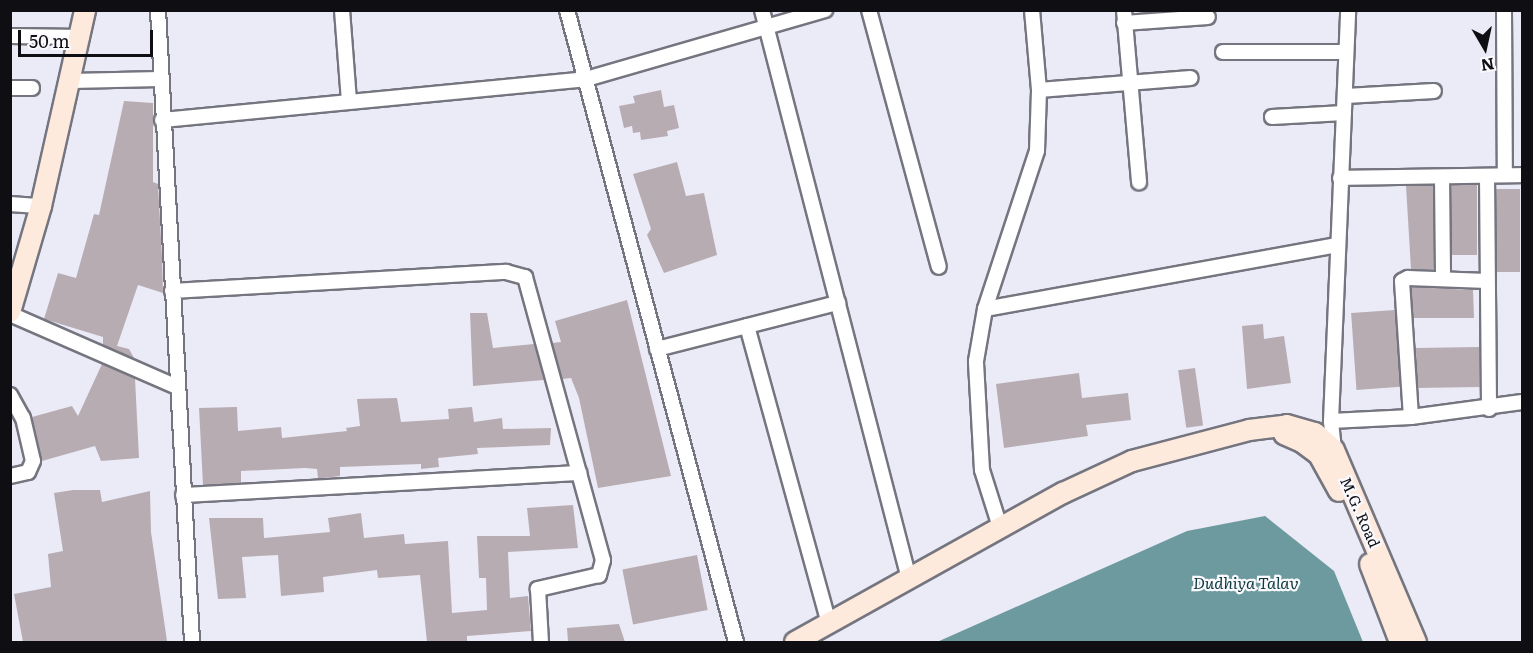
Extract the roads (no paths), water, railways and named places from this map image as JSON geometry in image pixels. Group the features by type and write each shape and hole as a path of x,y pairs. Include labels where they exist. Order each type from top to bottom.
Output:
{"main road":[{"path":"10,313 41,206 81,37 85,10"},
{"name":"M.G. Road","path":"795,642 1000,527 1132,461 1287,425 1315,433 1334,450 1416,642"},
{"path":"1268,428 1302,441 1319,455 1358,533 1400,642"}],"street":[{"path":"158,10 162,120 192,642"},
{"path":"342,10 349,102"},
{"path":"567,10 613,194 736,642"},
{"path":"762,10 909,579"},
{"path":"162,120 586,79 768,29 825,10"},
{"path":"869,10 939,267"},
{"path":"1000,527 982,470 977,421 976,361 985,309 1037,151 1039,90 1032,10"},
{"path":"1334,450 1331,421 1348,10"},
{"path":"1504,10 1504,175"},
{"path":"1139,182 1124,17 1208,17"},
{"path":"10,36 81,37"},
{"path":"1223,52 1346,52"},
{"path":"1039,90 1191,78"},
{"path":"71,81 160,79"},
{"path":"10,88 32,88"},
{"path":"1346,96 1434,91"},
{"path":"1272,117 1344,113"},
{"path":"1340,178 1522,175"},
{"path":"1487,176 1486,281 1489,409"},
{"path":"1442,177 1443,279"},
{"path":"10,204 41,206"},
{"path":"985,309 1337,245"},
{"path":"172,291 517,272 529,287 579,473 602,570 593,578 544,585 538,589 541,642"},
{"path":"1410,417 1402,281 1408,278 1486,281"},
{"path":"657,349 838,303"},
{"path":"10,313 177,387"},
{"path":"747,326 829,624"},
{"path":"10,394 23,418 33,461 28,472 10,476"},
{"path":"1331,421 1410,417 1489,409 1522,402"},
{"path":"183,495 579,473"}],"water":[{"name":"Dudhiya Talav","path":"1265,516 1334,571 1363,642 937,642 1187,531"}]}
